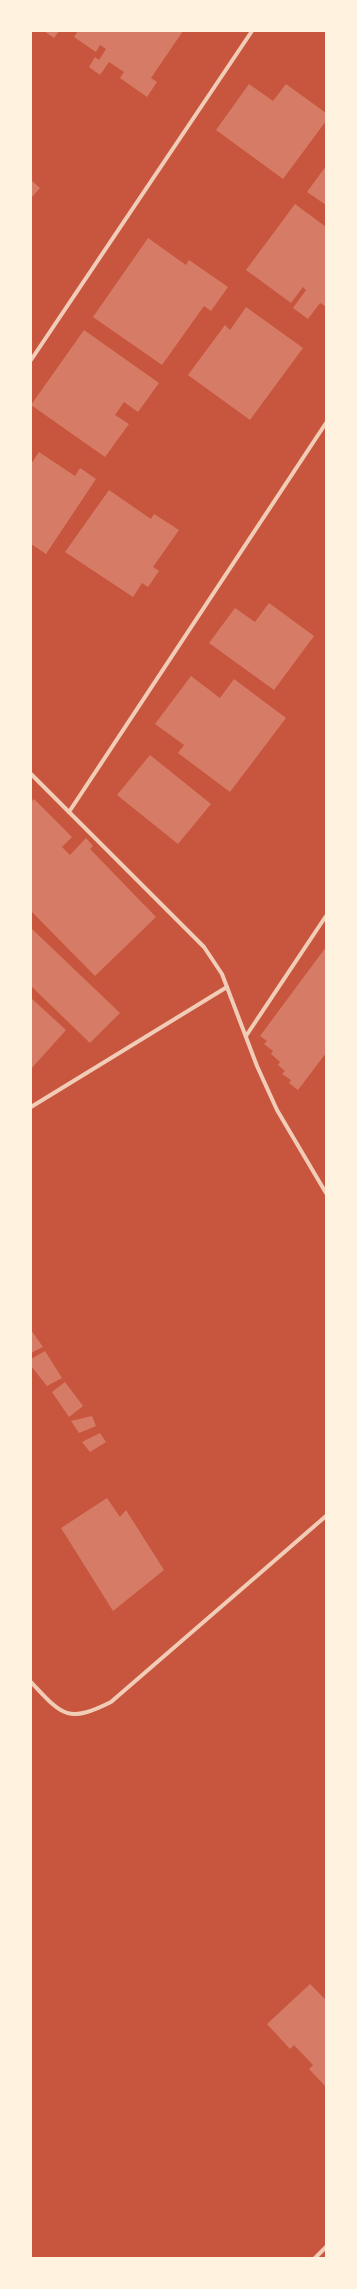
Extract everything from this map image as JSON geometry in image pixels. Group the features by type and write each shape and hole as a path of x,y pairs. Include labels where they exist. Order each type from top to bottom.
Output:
{"street":[{"path":"31,360 252,31"},
{"path":"69,812 326,422"},
{"path":"31,774 204,947 222,974 277,1110 326,1193"},
{"path":"246,1036 326,916"},
{"path":"31,1107 227,987"},
{"path":"31,1682 54,1707 72,1716 89,1713 111,1702 326,1516"},
{"path":"315,2258 326,2247"}],"building":[{"path":"44,31 59,31 54,38"},
{"path":"78,31 183,31 151,78 157,82 147,97 120,78 124,72 109,62 100,75 89,67 95,57 99,60 106,49 100,45 96,52 74,37"},
{"path":"249,84 273,101 286,84 326,113 326,121 283,179 216,130"},
{"path":"326,166 326,205 307,192"},
{"path":"31,180 40,188 31,198"},
{"path":"295,204 326,227 326,307 320,303 308,319 293,308 306,290 303,287 291,303 246,270"},
{"path":"148,238 186,265 189,260 228,287 211,311 204,306 162,365 93,317"},
{"path":"246,307 303,348 250,420 188,375 225,325 230,330"},
{"path":"84,330 159,383 138,412 124,402 115,415 129,424 105,457 31,405"},
{"path":"39,452 75,476 80,468 96,479 46,554 31,544 31,464"},
{"path":"109,490 151,519 154,514 179,530 153,567 159,571 148,587 142,583 133,597 65,552"},
{"path":"269,603 314,636 274,690 209,643 235,608 255,622"},
{"path":"191,676 220,698 234,679 286,718 230,792 178,753 184,745 155,724"},
{"path":"150,755 211,804 178,844 117,795"},
{"path":"34,799 72,837 62,847 70,855 86,838 93,846 90,849 156,917 95,976 31,911 31,802"},
{"path":"31,928 120,1013 90,1043 31,986"},
{"path":"326,947 326,1053 298,1090 289,1083 291,1080 282,1074 285,1071 278,1065 280,1062 271,1054 273,1051 264,1044 267,1041 260,1036"},
{"path":"31,998 66,1030 31,1069"},
{"path":"31,1330 43,1347 31,1353"},
{"path":"45,1351 62,1378 47,1386 31,1366 31,1359"},
{"path":"65,1382 83,1406 69,1417 52,1392"},
{"path":"92,1416 96,1426 79,1433 71,1421"},
{"path":"100,1433 106,1442 90,1452 82,1442"},
{"path":"107,1498 120,1517 126,1510 164,1570 113,1611 61,1528"},
{"path":"310,1984 326,2000 326,2087 309,2069 313,2065 294,2045 290,2049 267,2024"}]}
